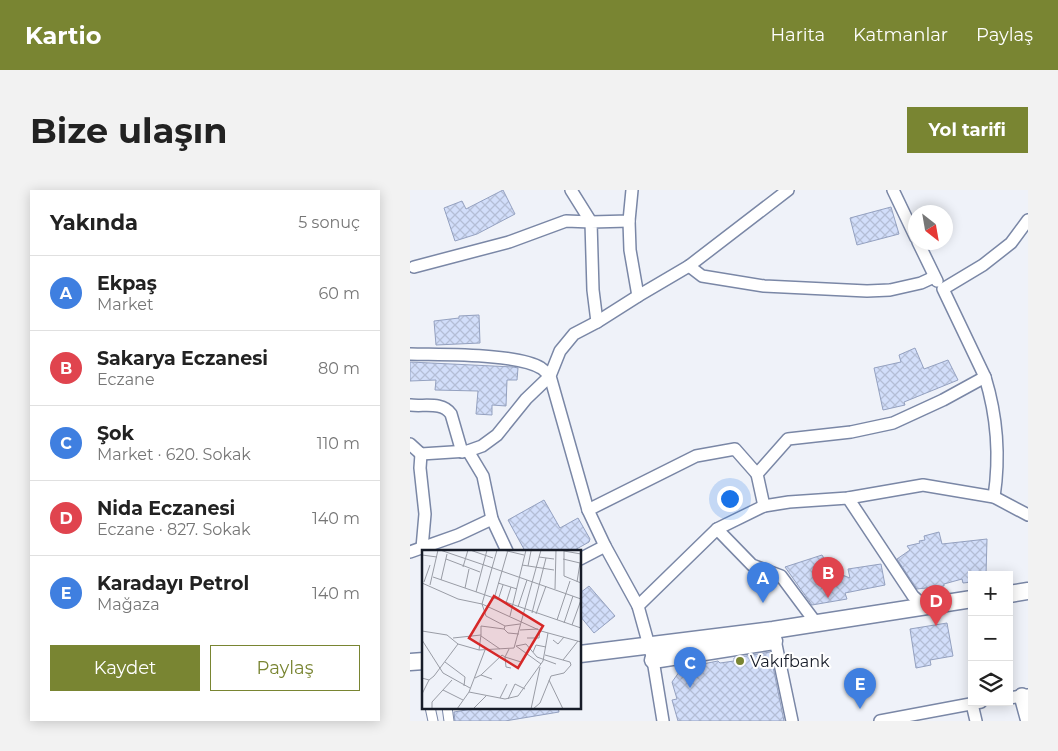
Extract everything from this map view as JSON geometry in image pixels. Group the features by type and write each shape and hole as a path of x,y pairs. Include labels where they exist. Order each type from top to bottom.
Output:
{"main road":[{"path":"1013,593 1028,591"},
{"path":"774,635 816,622 968,600"},
{"path":"1013,603 1028,601"},
{"path":"581,654 651,653 968,609"}],"street":[{"path":"571,190 591,222 593,290 598,322"},
{"path":"632,190 628,221 630,250 638,296"},
{"path":"410,444 421,454 465,452 482,446 497,435 526,399 550,376 560,351 574,334 598,322 689,266 788,190"},
{"path":"893,190 908,221"},
{"path":"942,289 983,265 1011,243 1028,220"},
{"path":"414,268 509,242 566,221 628,221"},
{"path":"922,250 985,377 993,401 997,474 994,497"},
{"path":"689,266 702,276 764,286 867,291 890,290 921,283 934,276"},
{"path":"410,354 506,359 533,364 550,376 588,510 605,546 638,606 651,653 663,721"},
{"path":"757,474 788,439 851,432 893,423 943,400 985,377"},
{"path":"410,406 440,406 451,414 465,452 483,476 492,519 508,550"},
{"path":"588,510 696,456 735,448 757,474 764,506"},
{"path":"421,454 420,468 425,514 422,548"},
{"path":"638,606 717,529 764,506 789,502 848,498 923,485 994,497 1028,515"},
{"path":"848,498 913,596 924,606"},
{"path":"410,552 458,535 492,519"},
{"path":"717,529 752,565 781,576 816,622"},
{"path":"581,558 605,546"},
{"path":"774,635 792,721"},
{"path":"1020,696 1028,718"},
{"path":"880,721 968,704"},
{"path":"976,706 976,721"},
{"path":"430,708 433,721"},
{"path":"447,708 449,721"}],"building":[{"path":"503,190 515,214 477,234 455,241 444,208 462,201 466,209"},
{"path":"891,207 899,234 857,245 850,218"},
{"path":"479,315 480,343 436,345 434,321 459,318 459,316"},
{"path":"915,348 924,369 948,360 958,380 904,402 905,405 883,410 874,368 901,362 899,355"},
{"path":"410,362 513,367 518,368 517,380 507,380 506,406 492,405 492,415 476,414 478,391 435,390 436,380 410,381"},
{"path":"544,500 560,528 578,518 590,539 589,542 575,550 524,550 508,520"},
{"path":"939,532 942,544 987,539 986,571 968,571 968,582 963,583 962,579 944,584 944,586 917,589 897,559 910,550 907,546 925,540 924,536"},
{"path":"822,555 832,571 850,578 848,569 881,564 885,585 845,593 847,599 812,605 785,567"},
{"path":"589,586 615,616 594,633 581,617 581,592"},
{"path":"947,623 953,656 930,660 931,665 916,668 910,629"},
{"path":"770,652 784,721 678,721 672,700 677,699 672,682 682,668 718,661 720,663 734,661 734,658"},
{"path":"478,708 558,708 559,712 505,721 455,721 454,712"}],"place":[{"name":"Sakarya Eczanesi","path":"828,598"},
{"name":"Ekpaş","path":"763,603"},
{"name":"Nida Eczanesi","path":"936,626"},
{"name":"Vakıfbank","path":"740,661"},
{"name":"Şok","path":"690,688"},
{"name":"Karadayı Petrol","path":"860,709"}]}
